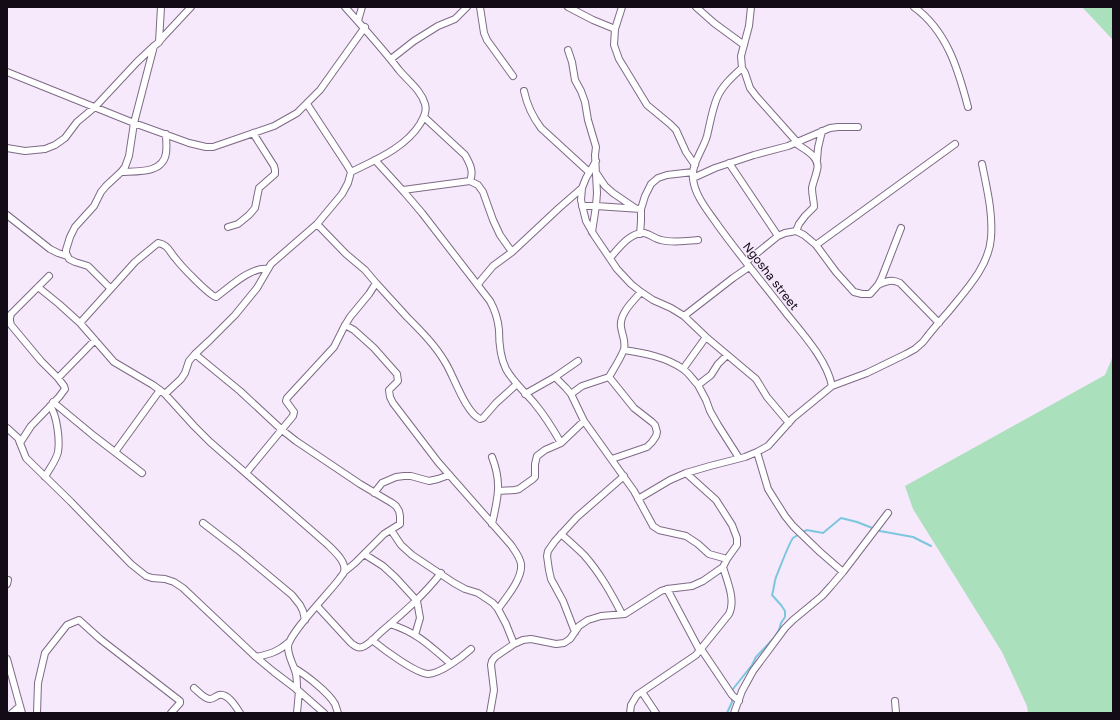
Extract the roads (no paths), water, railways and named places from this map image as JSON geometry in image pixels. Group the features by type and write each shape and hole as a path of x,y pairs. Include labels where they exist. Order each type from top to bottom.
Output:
{"street":[{"path":"67,256 67,245 75,227 96,203 98,197 106,186 125,167 129,156 134,123 156,45 161,7"},
{"path":"7,148 35,151 55,145 65,138 78,122 95,107 156,45 191,7"},
{"path":"345,7 365,27 422,96 426,108 424,117 408,139 395,149 351,172"},
{"path":"358,21 362,7"},
{"path":"391,58 438,26 454,19 467,7"},
{"path":"480,7 484,33 487,40 513,76"},
{"path":"568,7 580,10 615,29"},
{"name":"Ngosha street","path":"622,7 615,29 614,45 622,65 648,105 676,130 694,172 697,192 701,200 728,240 810,344 825,366 832,386"},
{"path":"696,7 714,23 744,45"},
{"path":"751,7 749,26 741,56 742,68 750,88 796,142 817,160"},
{"path":"914,7 931,22 943,39 957,67 968,107"},
{"path":"7,72 134,123 190,143 213,147 274,126 297,113 320,90 365,27"},
{"path":"568,50 575,80 585,102 588,120 596,147 596,206 592,232"},
{"path":"694,172 706,141 717,97 724,87 742,68"},
{"path":"524,90 529,110 534,120 589,172"},
{"path":"115,452 163,392 181,379 195,354 235,315 257,288 267,269 317,224 342,194 348,183 351,172 307,104"},
{"path":"424,117 465,155 472,171 470,181"},
{"path":"640,234 641,221 638,209 651,184 658,178 667,175 694,172 729,163 754,154 779,148 822,131 838,127 858,126"},
{"path":"796,231 805,216 814,207 812,187 818,167 818,148 822,131"},
{"path":"228,227 238,224 249,215 255,208 259,188 275,174 274,166 253,133"},
{"path":"121,172 150,170 157,167 166,153 166,134"},
{"path":"816,246 955,144"},
{"path":"375,160 422,213 490,301 494,309 498,330 498,341 506,368 549,423 560,443"},
{"path":"596,161 582,188 582,206 586,221 592,232 617,269 641,292 684,316 706,337 756,379 767,397 789,423"},
{"path":"729,163 778,236"},
{"path":"638,499 670,480 686,473 739,458 757,452 768,446 793,418 832,386 867,373 906,354 923,342 971,284 988,255 991,238 991,207 982,164"},
{"path":"597,174 613,193 638,209"},
{"path":"403,190 470,181 478,184 483,192 488,208 500,234 512,252"},
{"path":"478,284 494,266 512,252 582,188"},
{"path":"582,206 638,209"},
{"path":"7,215 50,249 67,256 72,261 88,266 111,288"},
{"path":"317,224 346,254 365,270 437,350 446,362 462,396 473,414 480,419 483,418 496,403 517,384"},
{"path":"684,316 733,278 778,236 796,231 804,235 816,246 854,292 870,294 878,285 889,262 901,228"},
{"path":"610,258 636,234 643,233 661,240 698,240"},
{"path":"80,323 135,262 158,243 164,244 175,258 202,286 216,297 248,273 262,268 267,269"},
{"path":"20,443 31,426 59,397 64,389 64,386 58,378 41,361 10,321 12,314 49,276"},
{"path":"878,285 890,280 900,283 939,323"},
{"path":"246,473 294,415 292,408 286,401 287,398 334,347 350,317 376,283"},
{"path":"38,287 80,323 114,362 163,392 210,442 327,544 341,560 344,565 344,572"},
{"path":"571,394 582,386 608,377 624,350 625,342 621,322 630,305 641,292"},
{"path":"345,325 354,330 374,348 398,374 398,381 389,390 390,397 414,432 449,475 511,545 518,556 521,565 520,573 512,589 498,609"},
{"path":"684,369 706,337"},
{"path":"58,378 95,340"},
{"path":"624,350 643,353 664,359 684,369 698,385 710,411 739,458"},
{"path":"195,354 240,390 282,430 314,454 392,503 399,511 400,524 384,534 344,572 289,642 280,650 256,657"},
{"path":"698,385 712,375 718,364 727,355"},
{"path":"525,394 555,377 578,361"},
{"path":"555,377 571,394 584,421 634,491 651,523 656,528 665,532 686,536 709,554 727,559"},
{"path":"608,377 634,408 655,425 656,432 656,436 647,447 612,459"},
{"path":"52,404 142,473"},
{"path":"45,477 56,456 58,447 52,404"},
{"path":"498,491 519,489 533,479 535,477 535,464 537,456 545,450 560,443 584,421"},
{"path":"7,428 14,434 20,443 23,454 26,458 135,568 146,576 169,580 183,588 256,657 298,690 324,713"},
{"path":"757,452 768,489 785,516 814,547 843,572"},
{"path":"492,457 497,470 498,500 492,524"},
{"path":"490,713 494,690 492,662 495,657 514,644 523,640 531,639 561,644 570,639 579,626 588,620 601,616 622,614 632,610 667,589 692,586 703,581 723,567 737,545 737,538 732,525 716,500 686,473"},
{"path":"374,493 382,483 396,477 411,476 428,481 449,475"},
{"path":"575,632 563,601 551,579 548,570 548,551 561,534 582,512 624,476"},
{"path":"734,713 742,691 754,671 785,628 822,596 843,572 888,513"},
{"path":"204,522 292,595 300,605 305,620"},
{"path":"391,530 407,551 465,589 487,599 498,609 514,644"},
{"path":"561,534 584,555 595,569 607,585 622,614"},
{"path":"364,554 383,566 417,601 420,618 416,635"},
{"path":"630,713 632,702 637,695 688,661 701,650 732,608 730,592 723,567"},
{"path":"317,606 338,630 356,647 362,647 417,601 441,573"},
{"path":"667,589 701,650 732,695 738,701"},
{"path":"37,713 38,683 45,653 67,625 79,620 100,639 180,701 171,713"},
{"path":"390,624 416,635 451,664"},
{"path":"372,640 403,662 426,673 433,673 457,661 471,649"},
{"path":"289,642 289,653 296,675 298,690 298,713"},
{"path":"7,659 22,713"},
{"path":"294,668 305,675 328,697 334,704 338,713"},
{"path":"194,688 202,695 210,699 218,695 224,695 233,703 240,713"},
{"path":"642,692 656,713"},
{"path":"894,701 896,713"},
{"path":"12,713 20,706"}],"waterway":[{"path":"733,693 733,689 752,665 756,657 774,638 785,617 785,611 772,595 776,577 793,538 807,530 823,533 841,518 857,522 880,531 913,537 931,546"},
{"path":"727,713 732,702 732,697"}]}
